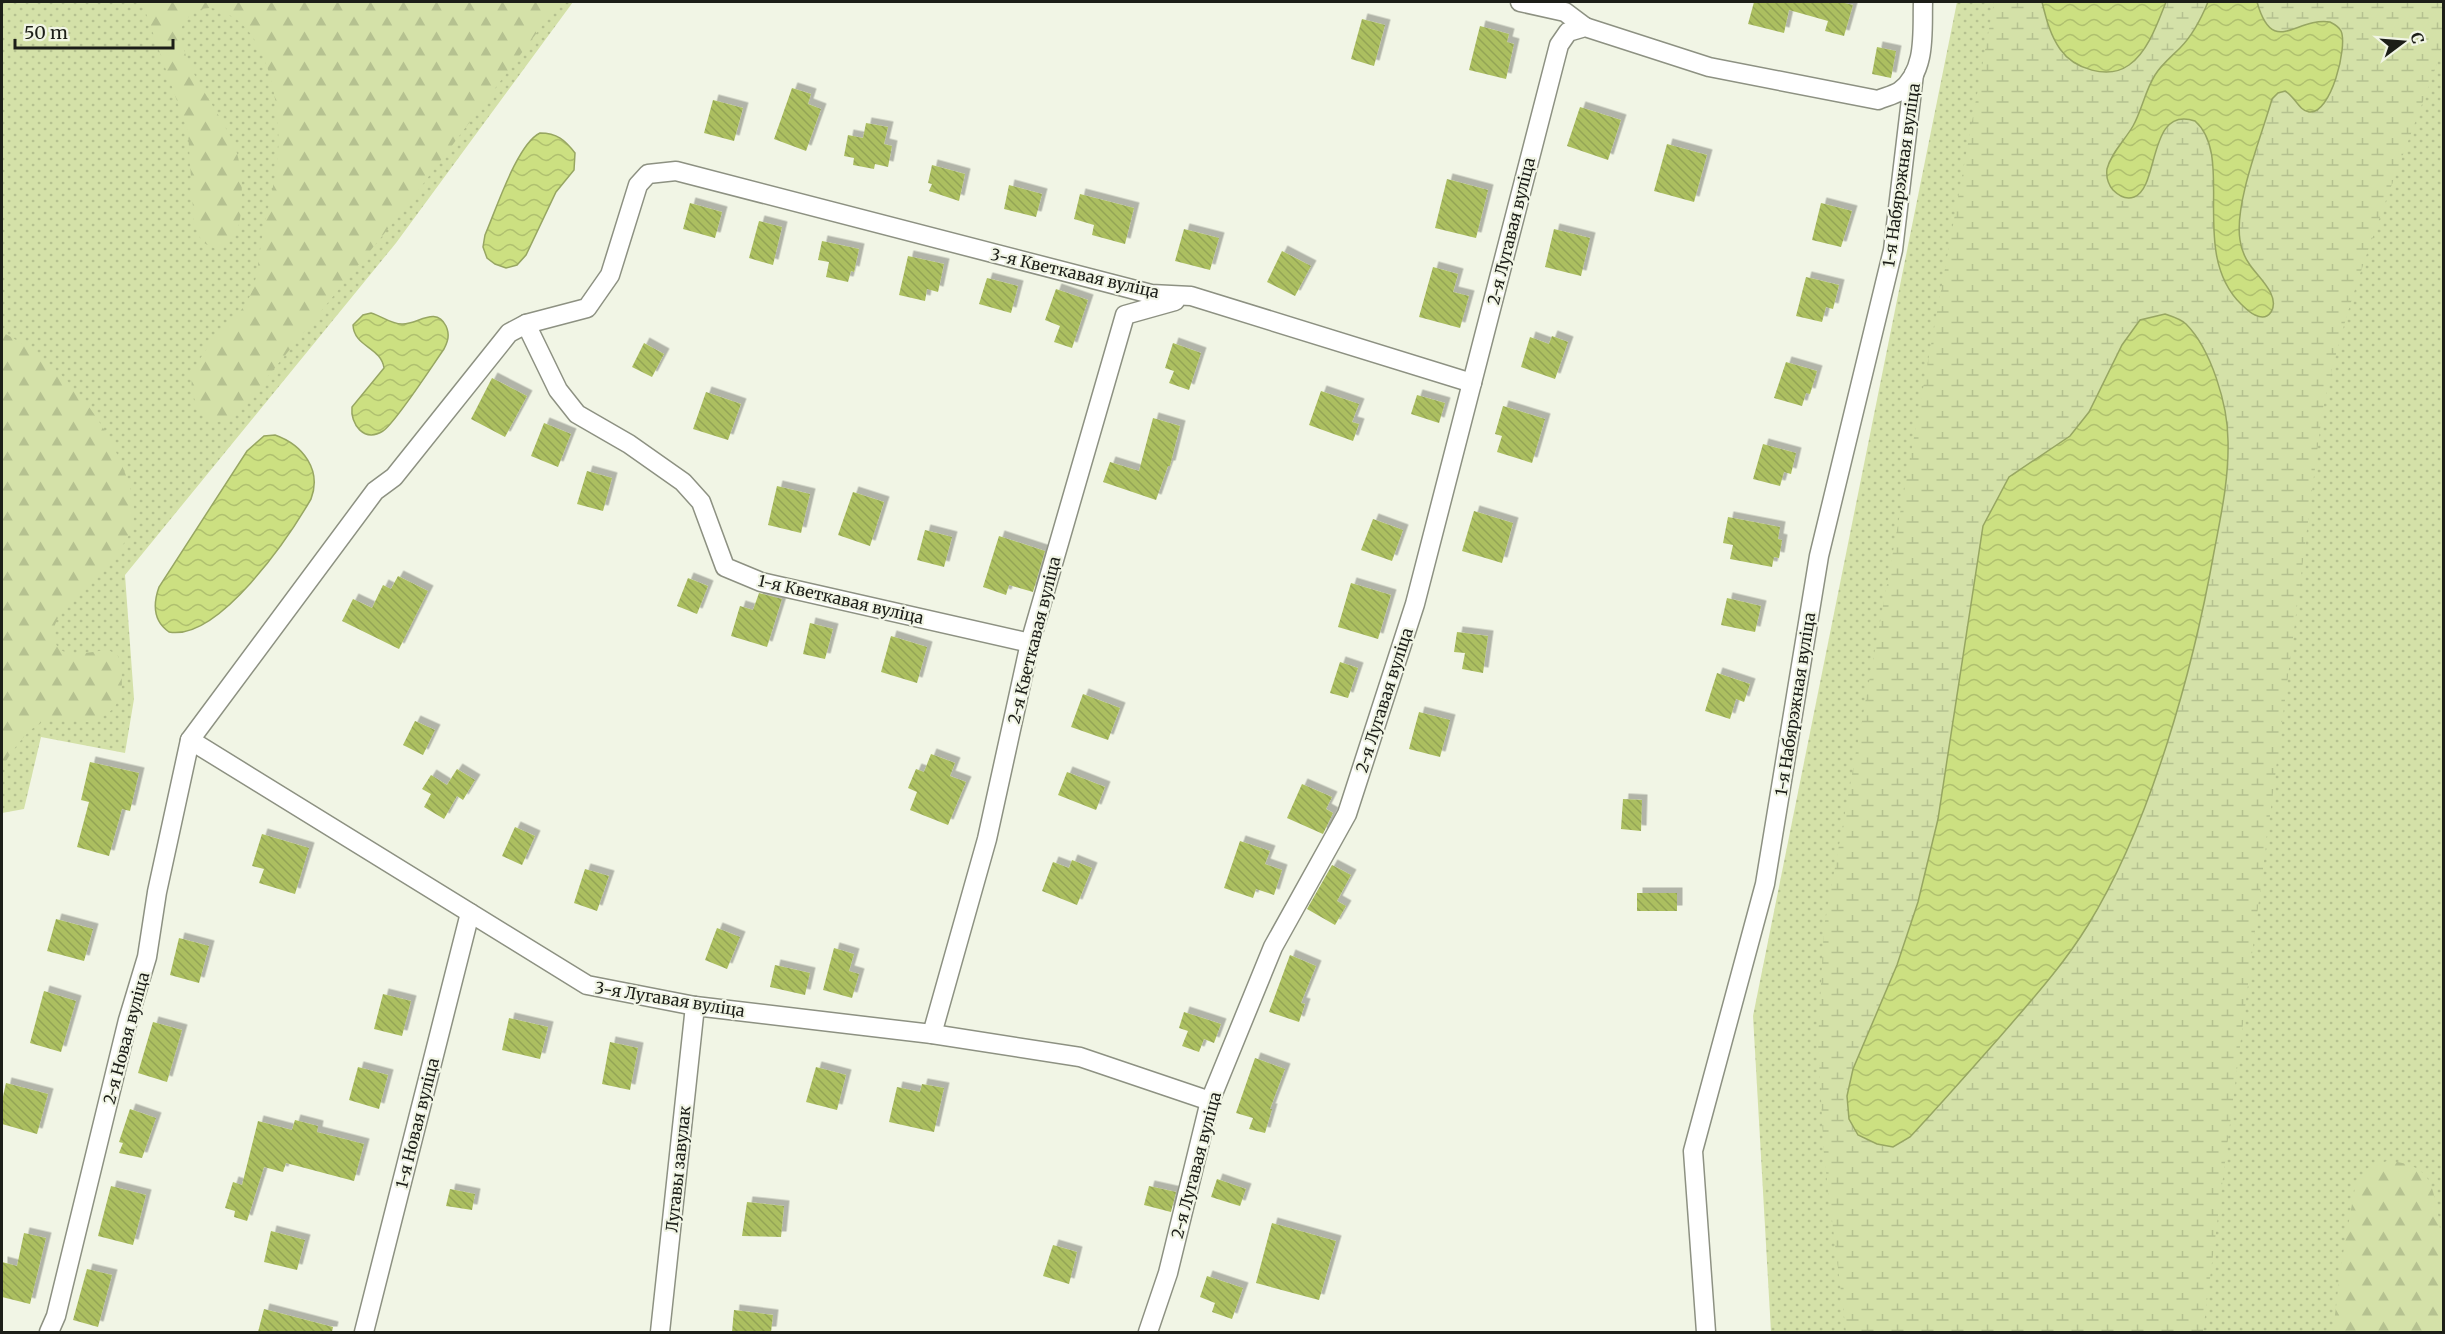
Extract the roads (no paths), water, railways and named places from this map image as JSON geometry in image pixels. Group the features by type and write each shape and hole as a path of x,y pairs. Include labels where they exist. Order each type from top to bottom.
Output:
{"street":[{"path":"1520,2 1565,12 1585,27 1709,67 1878,100 1900,91 1914,74"},
{"name":"1-я Набярэжная вуліца","path":"1706,1332 1693,1151 1765,885 1819,556 1893,250 1914,74 1921,53 1923,2"},
{"name":"2-я Лугавая вуліца","path":"1148,1332 1168,1273 1210,1101 1274,947 1347,814 1415,604 1559,45 1568,32 1585,27"},
{"name":"3-я Кветкавая вуліца","path":"526,324 586,309 610,275 638,185 648,174 676,171 1151,294 1191,296 1472,382"},
{"name":"2-я Кветкавая вуліца","path":"932,1034 987,839 1030,644 1125,315 1191,296"},
{"path":"190,740 234,684 375,490 394,477 509,333 526,324"},
{"name":"1-я Кветкавая вуліца","path":"526,324 558,390 577,414 629,444 683,482 701,502 725,567 761,582 1030,644"},
{"name":"3-я Лугавая вуліца","path":"190,740 587,985 695,1006 932,1034 1080,1057 1210,1101"},
{"name":"2-я Новая вуліца","path":"49,1332 56,1316 128,1020 147,957 157,892 190,740"},
{"name":"1-я Новая вуліца","path":"364,1332 470,913"},
{"name":"Лугавы завулак","path":"660,1332 695,1006"}],"water":[{"path":"2042,2 2166,2 2152,36 2136,59 2121,69 2102,72 2082,67 2060,49 2051,32"},
{"path":"2208,2 2257,2 2263,19 2270,28 2278,32 2317,22 2330,22 2341,31 2343,39 2340,64 2331,92 2317,110 2305,111 2285,91 2278,93 2272,99 2250,169 2241,207 2240,240 2246,259 2271,293 2273,306 2271,312 2264,317 2259,317 2246,309 2225,283 2217,259 2214,233 2212,157 2207,137 2195,121 2180,119 2169,125 2161,136 2148,179 2142,190 2134,197 2125,198 2118,194 2111,188 2107,178 2109,163 2133,126 2155,75 2189,38"},
{"path":"540,133 556,136 568,144 575,153 574,170 556,192 526,255 517,265 506,268 487,258 483,247 485,235 515,164 531,140"},
{"path":"371,313 399,324 437,317 446,326 448,335 444,349 389,426 383,431 370,435 364,433 356,425 353,420 352,407 384,368 378,356 362,343 354,332 353,325 363,315"},
{"path":"2165,314 2186,324 2203,348 2210,363 2225,411 2228,455 2222,511 2194,646 2182,695 2150,793 2111,885 2088,925 2057,970 1910,1137 1893,1147 1877,1144 1858,1135 1849,1119 1847,1096 1853,1069 1897,965 1918,902 1938,819 1983,526 2009,477 2070,436 2089,412 2122,345 2140,320"},
{"path":"275,435 294,445 308,460 314,478 311,499 270,560 230,604 209,620 189,630 169,632 157,617 155,606 159,587 247,451 264,436"}]}
